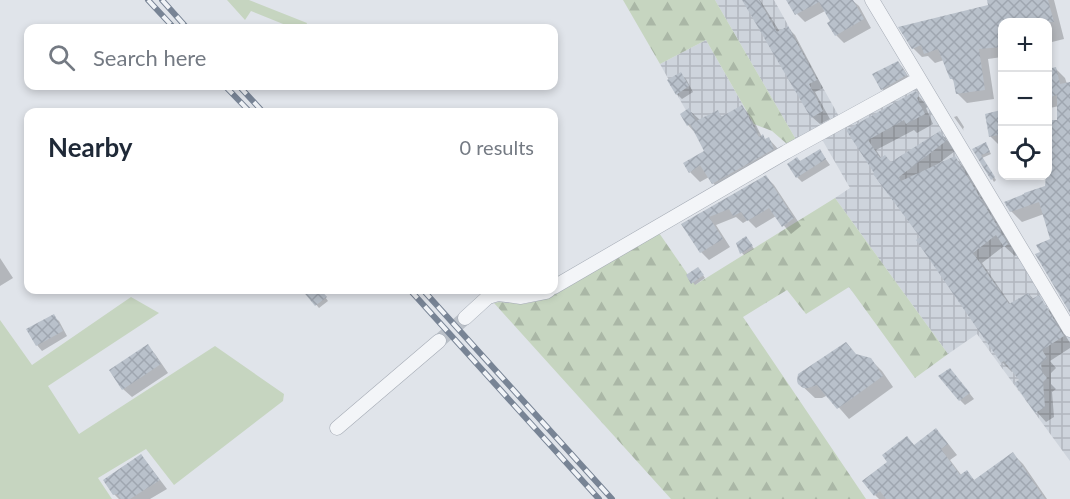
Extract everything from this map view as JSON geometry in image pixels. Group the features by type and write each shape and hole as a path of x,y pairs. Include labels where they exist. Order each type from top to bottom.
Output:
{"street":[{"path":"872,0 1070,330"},
{"path":"558,285 786,152 919,79"},
{"path":"465,318 488,297 498,294 521,297 536,294"},
{"path":"337,429 439,341"}],"shaded area":[{"path":"715,0 774,0 841,120 798,143"},
{"path":"706,40 759,133 708,150 660,64"},
{"path":"918,82 1070,335 1070,461 977,334 948,354 835,198 850,188 820,136"}],"green space":[{"path":"227,0 249,0 307,23 283,24 251,11 245,20"},
{"path":"623,0 715,0 798,143 787,144 772,131 754,124 706,40 660,64"},
{"path":"835,198 948,354 915,378 849,287 806,314 787,290 743,317 866,499 671,499 494,303 524,304 537,301 549,294 558,294 558,289 657,230 695,285"},
{"path":"131,297 159,313 48,386 79,434 215,346 284,394 283,401 174,485 146,449 98,478 112,499 0,499 0,320 32,365"}],"building":[{"path":"742,0 759,0 777,32 788,26 817,80 809,84 823,111 811,118"},
{"path":"786,0 853,0 864,19 835,36 827,23 830,21 819,2 795,15"},
{"path":"987,0 1048,0 1054,22 1052,18 998,18 998,47 979,49 985,90 956,94 953,79 950,79 938,49 924,54 921,45 912,49 898,27 988,5"},
{"path":"898,61 907,75 881,90 872,74"},
{"path":"1056,67 1060,84 1070,82 1070,313 1035,254 1040,252 1036,245 1050,239 1039,202 1010,212 1004,202 1045,186 1046,180 1052,180 1052,120 1057,120 1057,95 1052,96 1052,68"},
{"path":"681,72 689,86 676,95 667,80"},
{"path":"916,91 925,114 906,124 904,120 868,140 880,158 885,155 891,162 940,131 946,141 899,177 901,181 955,156 1008,244 1004,247 996,235 973,253 1009,304 1028,293 1032,299 1039,295 1064,336 1042,350 1047,358 1041,363 1042,372 1047,378 1043,382 1045,407 1035,413 1014,383 1019,380 1004,361 1001,363 916,240 920,237 873,174 846,130"},
{"path":"742,105 759,137 763,134 765,139 769,137 774,149 712,184 700,165 689,173 683,163 704,151 690,124 687,126 680,114 689,108 696,121 718,110 721,117"},
{"path":"998,111 998,135 989,137 985,114"},
{"path":"986,142 990,152 981,155 995,177 991,180 972,149"},
{"path":"820,149 826,159 796,178 787,164 797,157 800,161"},
{"path":"766,175 794,218 782,227 769,208 747,221 741,212 733,216 729,209 709,217 723,239 700,253 681,224"},
{"path":"746,236 753,246 740,254 736,243"},
{"path":"698,267 704,275 691,284 686,275"},
{"path":"305,294 324,294 327,297 315,306"},
{"path":"54,314 63,331 36,346 26,329"},
{"path":"846,342 856,354 871,358 883,376 837,409 817,385 803,388 797,381 798,374"},
{"path":"148,344 161,364 122,390 109,370"},
{"path":"950,368 970,393 959,401 938,376"},
{"path":"936,428 948,444 941,449 960,475 967,470 974,480 1013,452 1045,499 886,499 880,491 874,496 862,481 887,462 882,455 907,436 914,445"},
{"path":"141,454 160,480 130,499 121,499 117,494 113,495 103,480"}],"tunnel":[{"path":"439,341 465,318"}],"railway":[{"path":"148,0 170,24"},
{"path":"162,0 183,24"},
{"path":"229,90 246,108"},
{"path":"243,90 259,108"},
{"path":"414,294 599,499"},
{"path":"427,294 612,499"}]}
